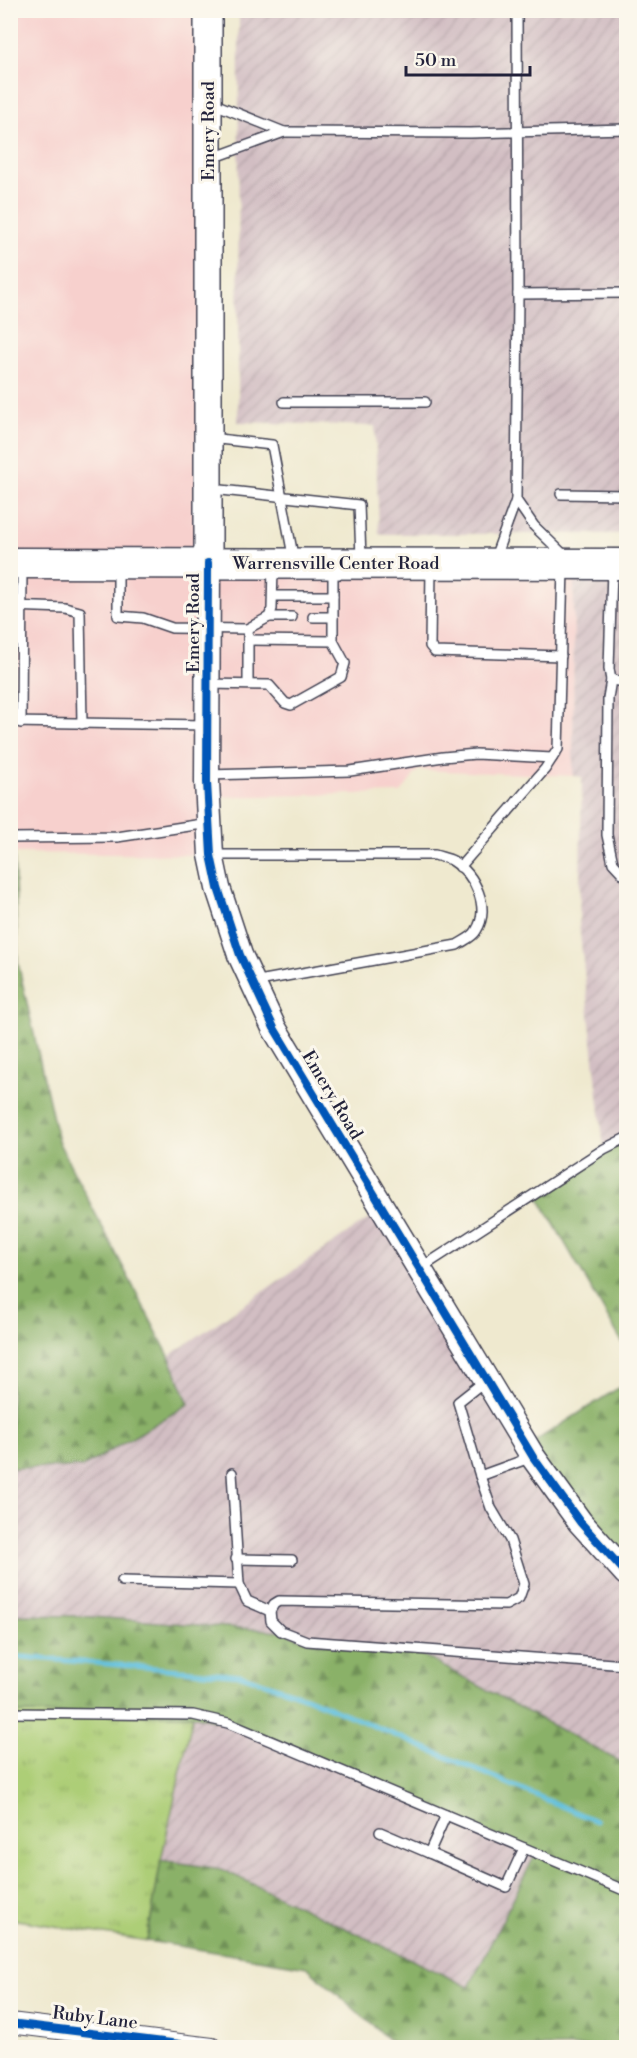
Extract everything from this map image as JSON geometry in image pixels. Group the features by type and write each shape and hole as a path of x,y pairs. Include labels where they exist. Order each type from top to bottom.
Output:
{"main road":[{"name":"Emery Road","path":"208,10 208,563"},
{"name":"Warrensville Center Road","path":"16,562 619,564"}],"street":[{"name":"Emery Road","path":"208,563 207,775 211,855 229,924 252,982 280,1037 533,1457 580,1522 627,1573"},
{"name":"Ruby Lane","path":"10,2023 212,2048"}],"lane":[{"path":"492,564 516,500 517,10"},
{"path":"208,102 284,132"},
{"path":"208,160 284,132 518,132 627,129"},
{"path":"518,294 627,293"},
{"path":"284,402 425,402"},
{"path":"207,438 273,445 284,498 284,563 269,617"},
{"path":"207,684 269,685 285,703 291,705 340,677 345,670 345,663 333,641 333,596 347,563 359,505 208,488"},
{"path":"561,494 627,495"},
{"path":"460,867 558,749 561,656 569,564 534,526 516,500"},
{"path":"16,562 21,605 21,723"},
{"path":"118,563 118,616 143,618 172,628 247,629 269,617 292,617"},
{"path":"431,564 430,646 435,652 561,656"},
{"path":"619,564 609,669 611,680 608,698 607,835 613,863 627,877"},
{"path":"273,596 333,596"},
{"path":"10,606 65,608 80,612 82,724"},
{"path":"313,617 333,617"},
{"path":"247,629 248,684"},
{"path":"248,640 333,641"},
{"path":"611,680 627,682"},
{"path":"10,722 207,725"},
{"path":"207,775 350,771 443,756 476,754 552,758"},
{"path":"10,838 117,837 208,823"},
{"path":"211,855 435,855 453,861 460,867 483,902 483,913 476,932 457,945 252,982"},
{"path":"419,1269 604,1149 627,1138"},
{"path":"486,1380 458,1402 491,1508 510,1540 524,1584 519,1598 506,1605 279,1601 270,1611 271,1621 281,1631 307,1641 627,1665"},
{"path":"480,1476 533,1457"},
{"path":"232,1473 239,1584 247,1601 270,1611"},
{"path":"236,1559 292,1560"},
{"path":"122,1581 239,1584"},
{"path":"10,1713 193,1715 228,1723 627,1891"},
{"path":"429,1853 446,1815"},
{"path":"380,1832 506,1887 524,1848"}],"shaded area":[{"path":"11,11 208,11 208,563 574,564 573,776 418,770 401,793 208,797 211,855 11,853"},
{"path":"239,11 626,11 626,534 379,534 375,426 238,422"},
{"path":"574,564 626,564 626,1138 604,1149 579,925 582,777 573,776"},
{"path":"383,1209 533,1457 626,1573 626,1765 413,1650 337,1644 281,1631 78,1616 11,1615 11,1468 83,1467 189,1404 169,1356"},
{"path":"193,1715 228,1723 536,1853 469,1987 221,1869 161,1860"}],"green space":[{"path":"11,853 14,853 18,963 58,1141 169,1356 189,1404 83,1467 11,1468"},
{"path":"626,1138 626,1349 536,1193"},
{"path":"626,1383 626,1573 526,1447"},
{"path":"11,1615 78,1616 281,1631 307,1641 413,1650 626,1765 626,2047 397,2047 307,1967 147,1941 161,1860 221,1869 469,1987 536,1853 228,1723 192,1715 11,1713"},
{"path":"10,1713 193,1715 161,1860 147,1941 11,1919"}],"waterway":[{"path":"10,1656 241,1675 306,1697 596,1821"}],"cycle path":[{"path":"208,563 207,782 211,855 218,888 240,955 274,1028 533,1457 580,1522 626,1573"},
{"path":"10,2023 212,2048"}]}
